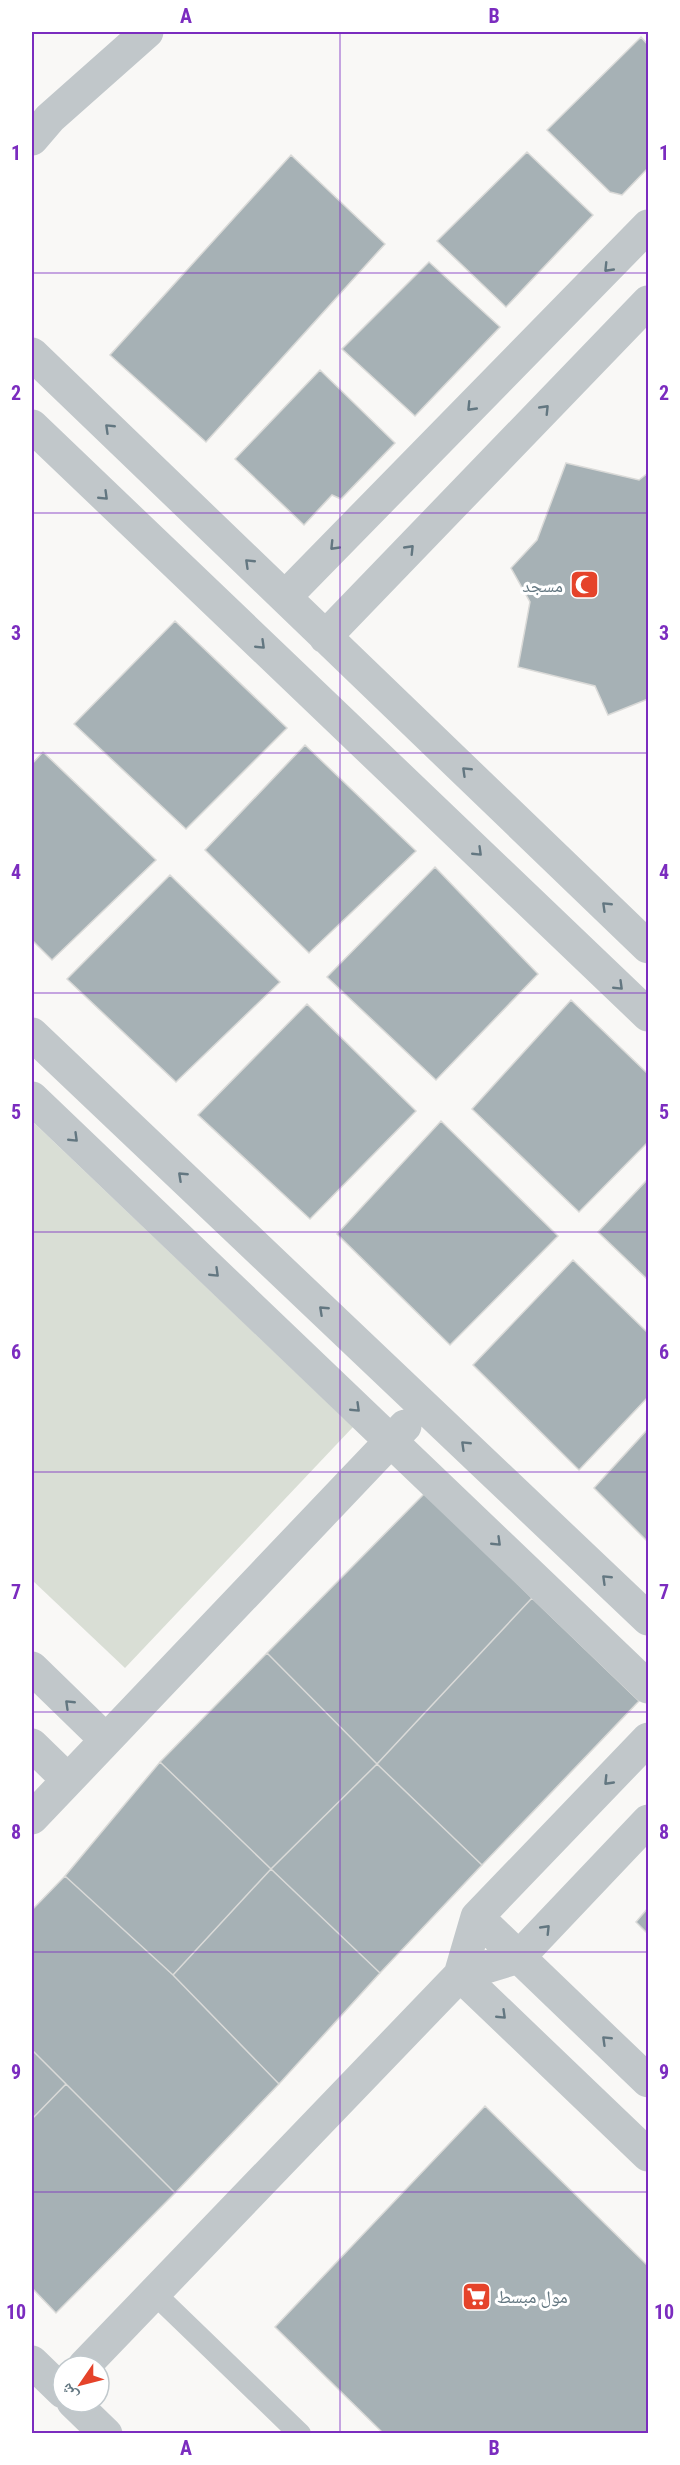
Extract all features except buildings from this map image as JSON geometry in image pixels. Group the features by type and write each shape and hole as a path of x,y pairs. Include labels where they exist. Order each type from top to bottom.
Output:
{"street":[{"path":"32,139 50,118 147,32"},
{"path":"285,597 648,226"},
{"path":"326,637 646,311"},
{"path":"32,354 648,947"},
{"path":"32,426 648,1015"},
{"path":"32,1034 648,1619"},
{"path":"32,1098 648,1687"},
{"path":"32,1818 424,1406"},
{"path":"32,1668 106,1740"},
{"path":"96,2354 460,1975 477,1917 648,1739"},
{"path":"32,1746 68,1780"},
{"path":"460,1975 519,1957 648,1821"},
{"path":"477,1917 648,2081"},
{"path":"460,1975 648,2155"},
{"path":"32,2362 51,2380"},
{"path":"87,2414 106,2433"}],"lane":[{"path":"154,2293 300,2433"}],"shaded area":[{"path":"32,1121 353,1427 125,1668 32,1580"}],"place":[{"name":"مسجد","path":"584,585"},
{"name":"مول مبسط","path":"476,2296"}]}
